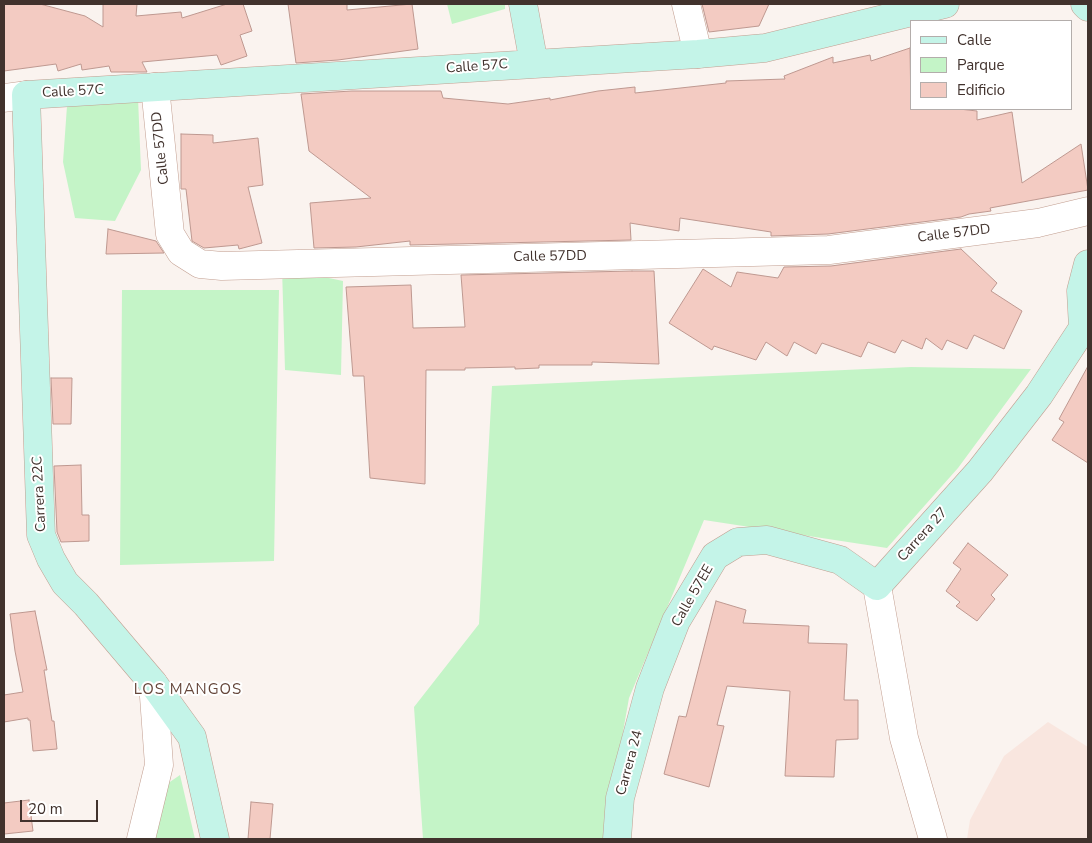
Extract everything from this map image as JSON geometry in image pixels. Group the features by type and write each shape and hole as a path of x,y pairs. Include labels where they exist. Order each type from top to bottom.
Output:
{"street":[{"path":"523,4 534,64"},
{"path":"686,4 698,54"},
{"name":"Calle 57C","path":"15,96 698,54 765,48 945,4"},
{"path":"1085,4 1088,7"},
{"name":"Calle 57DD","path":"155,87 170,234 181,252 200,264 222,266 829,250 1038,223 1088,211"},
{"name":"Carrera 22C","path":"15,96 41,535 50,559 65,583 86,604 153,683 192,737 215,839"},
{"name":"Carrera 27","path":"877,586 980,471 1039,395 1086,328 1081,291 1088,264"},
{"name":"Calle 57EE","path":"650,688 676,622 715,556 738,542 767,540 840,560 877,586"},
{"path":"877,586 904,738 932,839"},
{"path":"140,839 159,765 153,683"},
{"name":"Carrera 24","path":"617,839 620,798 650,688"}],"shaded area":[{"path":"1048,722 1088,747 1088,839 967,839 970,820 1004,756"}],"green space":[{"path":"447,4 505,4 505,9 452,24"},
{"path":"138,98 141,170 115,221 75,218 63,162 67,106"},
{"path":"282,268 343,281 341,375 285,370"},
{"path":"122,290 279,290 274,561 120,565"},
{"path":"911,367 1031,369 958,468 887,548 704,520 629,698 604,839 423,839 414,707 479,624 492,386"},
{"path":"180,775 195,839 151,839 161,788"}],"building":[{"path":"4,4 40,4 85,16 103,27 103,4 137,4 136,16 181,12 182,18 227,4 243,4 252,31 240,35 247,56 221,65 217,55 142,62 147,72 111,72 109,66 82,70 81,64 58,71 56,64 4,71"},
{"path":"288,4 347,4 347,10 412,4 418,49 338,60 296,63"},
{"path":"702,4 769,4 759,26 709,32"},
{"path":"910,48 910,110 977,111 977,120 1012,112 1022,183 1081,144 1088,190 990,208 991,211 961,217 828,234 771,236 771,232 680,218 679,231 630,223 631,240 410,245 410,241 356,247 314,248 310,203 371,198 309,151 301,94 352,91 441,91 443,98 508,104 550,98 550,100 598,91 635,87 635,93 726,83 726,81 785,79 784,76 833,57 833,63 870,55 871,61"},
{"path":"181,134 213,135 213,143 258,138 263,185 248,187 262,243 239,249 238,245 204,248 192,241 186,189 181,189"},
{"path":"108,229 156,241 164,253 106,254"},
{"path":"961,249 997,283 991,291 1022,311 1004,349 974,335 967,349 947,340 942,350 926,338 922,349 902,340 895,353 868,342 861,357 822,343 816,354 794,342 787,356 766,342 756,360 714,346 712,350 669,323 703,269 731,287 737,272 778,278 784,267 831,266"},
{"path":"654,271 659,364 592,362 592,365 539,365 539,368 426,370 425,484 370,478 364,376 353,376 346,287 411,285 413,328 465,327 461,275"},
{"path":"1088,366 1088,463 1052,440 1064,422 1059,419"},
{"path":"51,378 72,378 71,424 53,424"},
{"path":"81,465 82,515 89,515 89,541 61,542 57,532 54,466"},
{"path":"968,543 1008,575 991,595 995,599 977,621 956,606 960,602 946,591 961,569 953,563"},
{"path":"716,601 746,610 743,623 809,626 808,643 847,644 844,700 858,700 858,739 836,740 834,777 785,776 790,691 727,686 717,725 724,726 709,787 664,774 679,716 686,717"},
{"path":"35,611 47,670 44,670 52,721 54,721 57,749 33,751 30,720 28,718 4,722 4,695 23,692 10,614"},
{"path":"29,800 33,831 4,834 4,803"},
{"path":"251,802 273,804 270,839 248,839"}],"district":[{"name":"LOS MANGOS","path":"188,690"}]}
